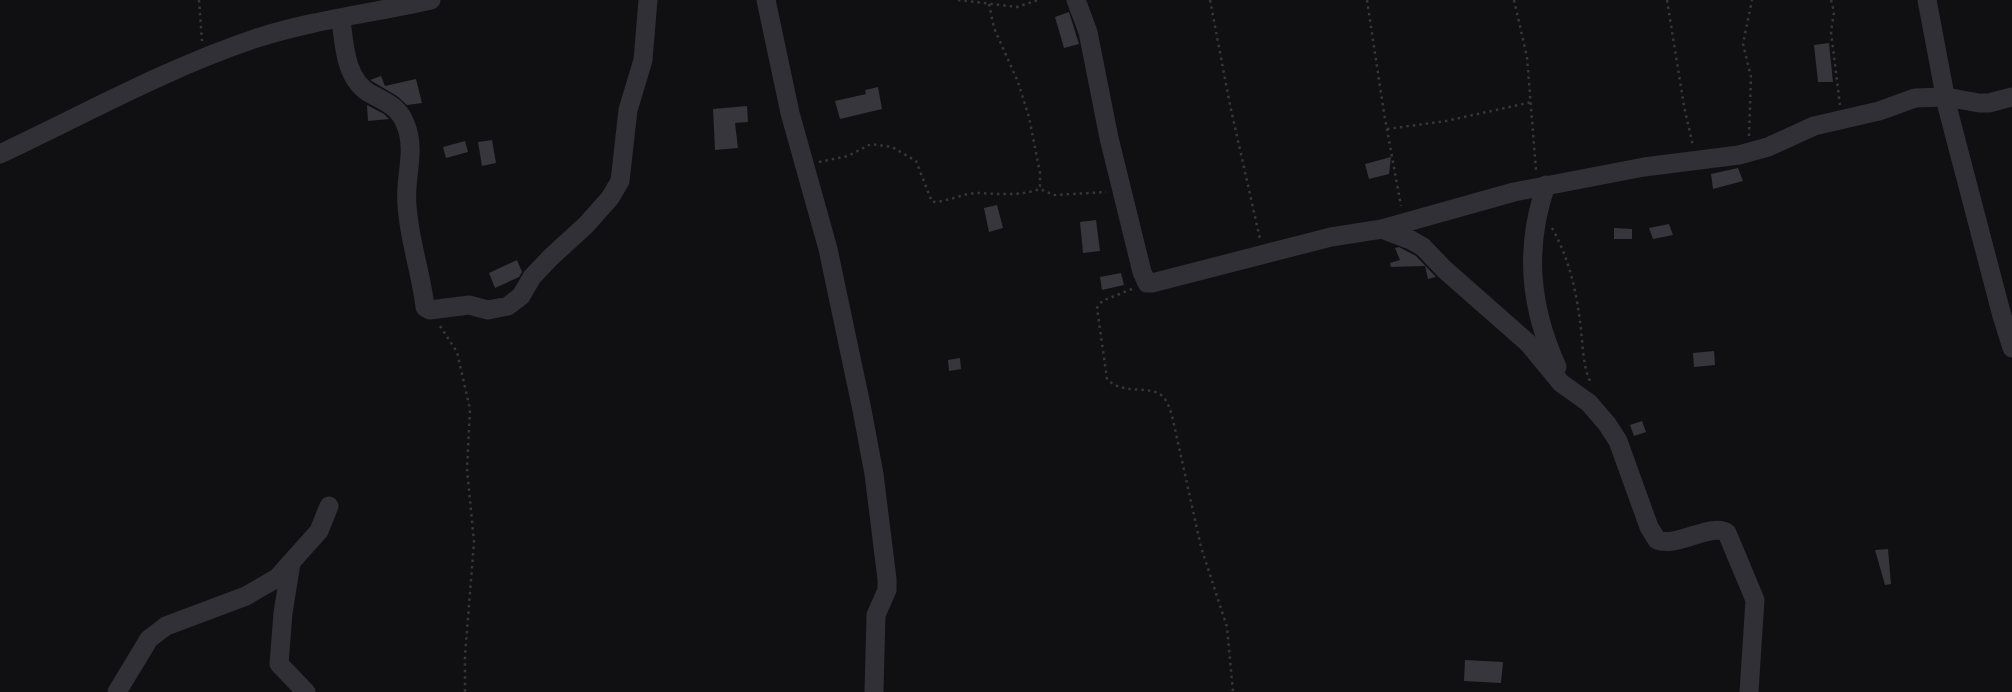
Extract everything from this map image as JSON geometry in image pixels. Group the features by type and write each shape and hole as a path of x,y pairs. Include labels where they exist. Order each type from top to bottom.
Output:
{"street":[{"path":"0,154 198,60 265,36 431,0"},
{"path":"341,19 345,51 357,81 371,94 382,98 396,110 410,136 411,163 406,203 410,236 425,307 430,310 469,305 488,310 508,306 521,296 532,277 586,225 610,198 620,181 628,110 643,60 648,0"},
{"path":"766,0 804,166 828,250 862,410 882,528 887,590 876,615 874,692"},
{"path":"1076,0 1088,32 1142,272 1147,282 1152,283 1331,237 1382,229 1542,186 1644,167 1697,162 1758,150 1814,126 1879,111 1914,98 1946,97 1989,103 2012,97"},
{"path":"1927,0 1946,97 2002,316 2012,348"},
{"path":"1542,186 1534,239 1533,286 1544,337 1566,386"},
{"path":"1382,229 1411,240 1423,247 1444,270 1528,343 1566,386 1589,403 1607,424 1618,441 1649,527 1657,540 1669,542 1724,530 1728,534 1755,600 1749,692"},
{"path":"118,692 149,639 156,632 264,587 291,563 319,531 329,506"},
{"path":"291,563 282,613 279,664 306,692"}],"path":[{"path":"198,60 202,41 200,0"},
{"path":"958,0 1017,7 1038,0"},
{"path":"1210,0 1230,105 1264,255"},
{"path":"1367,0 1404,223"},
{"path":"1514,0 1527,57 1542,186"},
{"path":"1667,0 1684,106 1697,162"},
{"path":"1752,0 1743,44 1751,77 1748,132 1752,143 1758,150"},
{"path":"1831,0 1834,12 1831,32 1842,119"},
{"path":"989,4 994,28 1018,82 1028,117 1040,173 1040,189"},
{"path":"1387,129 1446,121 1532,102"},
{"path":"804,166 848,156 871,144 892,147 916,161 932,202 977,193 991,195 1026,194 1040,189 1054,195 1104,192 1122,188"},
{"path":"1550,226 1561,244 1571,269 1577,297 1585,362 1592,387"},
{"path":"1147,282 1098,304 1097,317 1105,373 1112,385 1121,389 1153,391 1163,396 1167,403 1173,420 1200,547 1227,627 1233,692"},
{"path":"430,310 457,352 470,409 467,469 474,542 465,656 465,692"}],"building":[{"path":"1069,12 1079,44 1064,48 1055,17"},
{"path":"1829,43 1833,82 1818,82 1814,45"},
{"path":"381,76 385,86 416,79 422,103 407,105 397,96 370,80"},
{"path":"878,87 882,109 840,119 835,101 866,94 865,90"},
{"path":"367,105 384,114 389,119 368,121"},
{"path":"747,106 748,122 735,123 738,148 715,150 713,109"},
{"path":"492,140 496,163 482,166 478,142"},
{"path":"465,141 468,152 446,158 443,147"},
{"path":"1391,157 1389,174 1369,179 1365,164"},
{"path":"1738,168 1743,181 1713,189 1711,174"},
{"path":"997,205 1003,228 989,232 984,208"},
{"path":"1096,220 1100,251 1083,253 1080,222"},
{"path":"1669,224 1673,235 1653,239 1649,228"},
{"path":"1614,228 1632,229 1632,239 1614,239"},
{"path":"1399,247 1416,256 1436,277 1428,279 1425,266 1391,267 1390,263 1400,260 1395,248"},
{"path":"517,260 522,272 519,277 495,288 489,273"},
{"path":"1121,273 1124,285 1102,290 1100,277"},
{"path":"1714,351 1715,365 1694,367 1693,353"},
{"path":"960,358 961,369 949,371 948,360"},
{"path":"1642,421 1646,432 1634,436 1630,425"},
{"path":"1888,549 1891,584 1885,585 1875,550"},
{"path":"1465,660 1503,662 1501,683 1464,681"}]}
